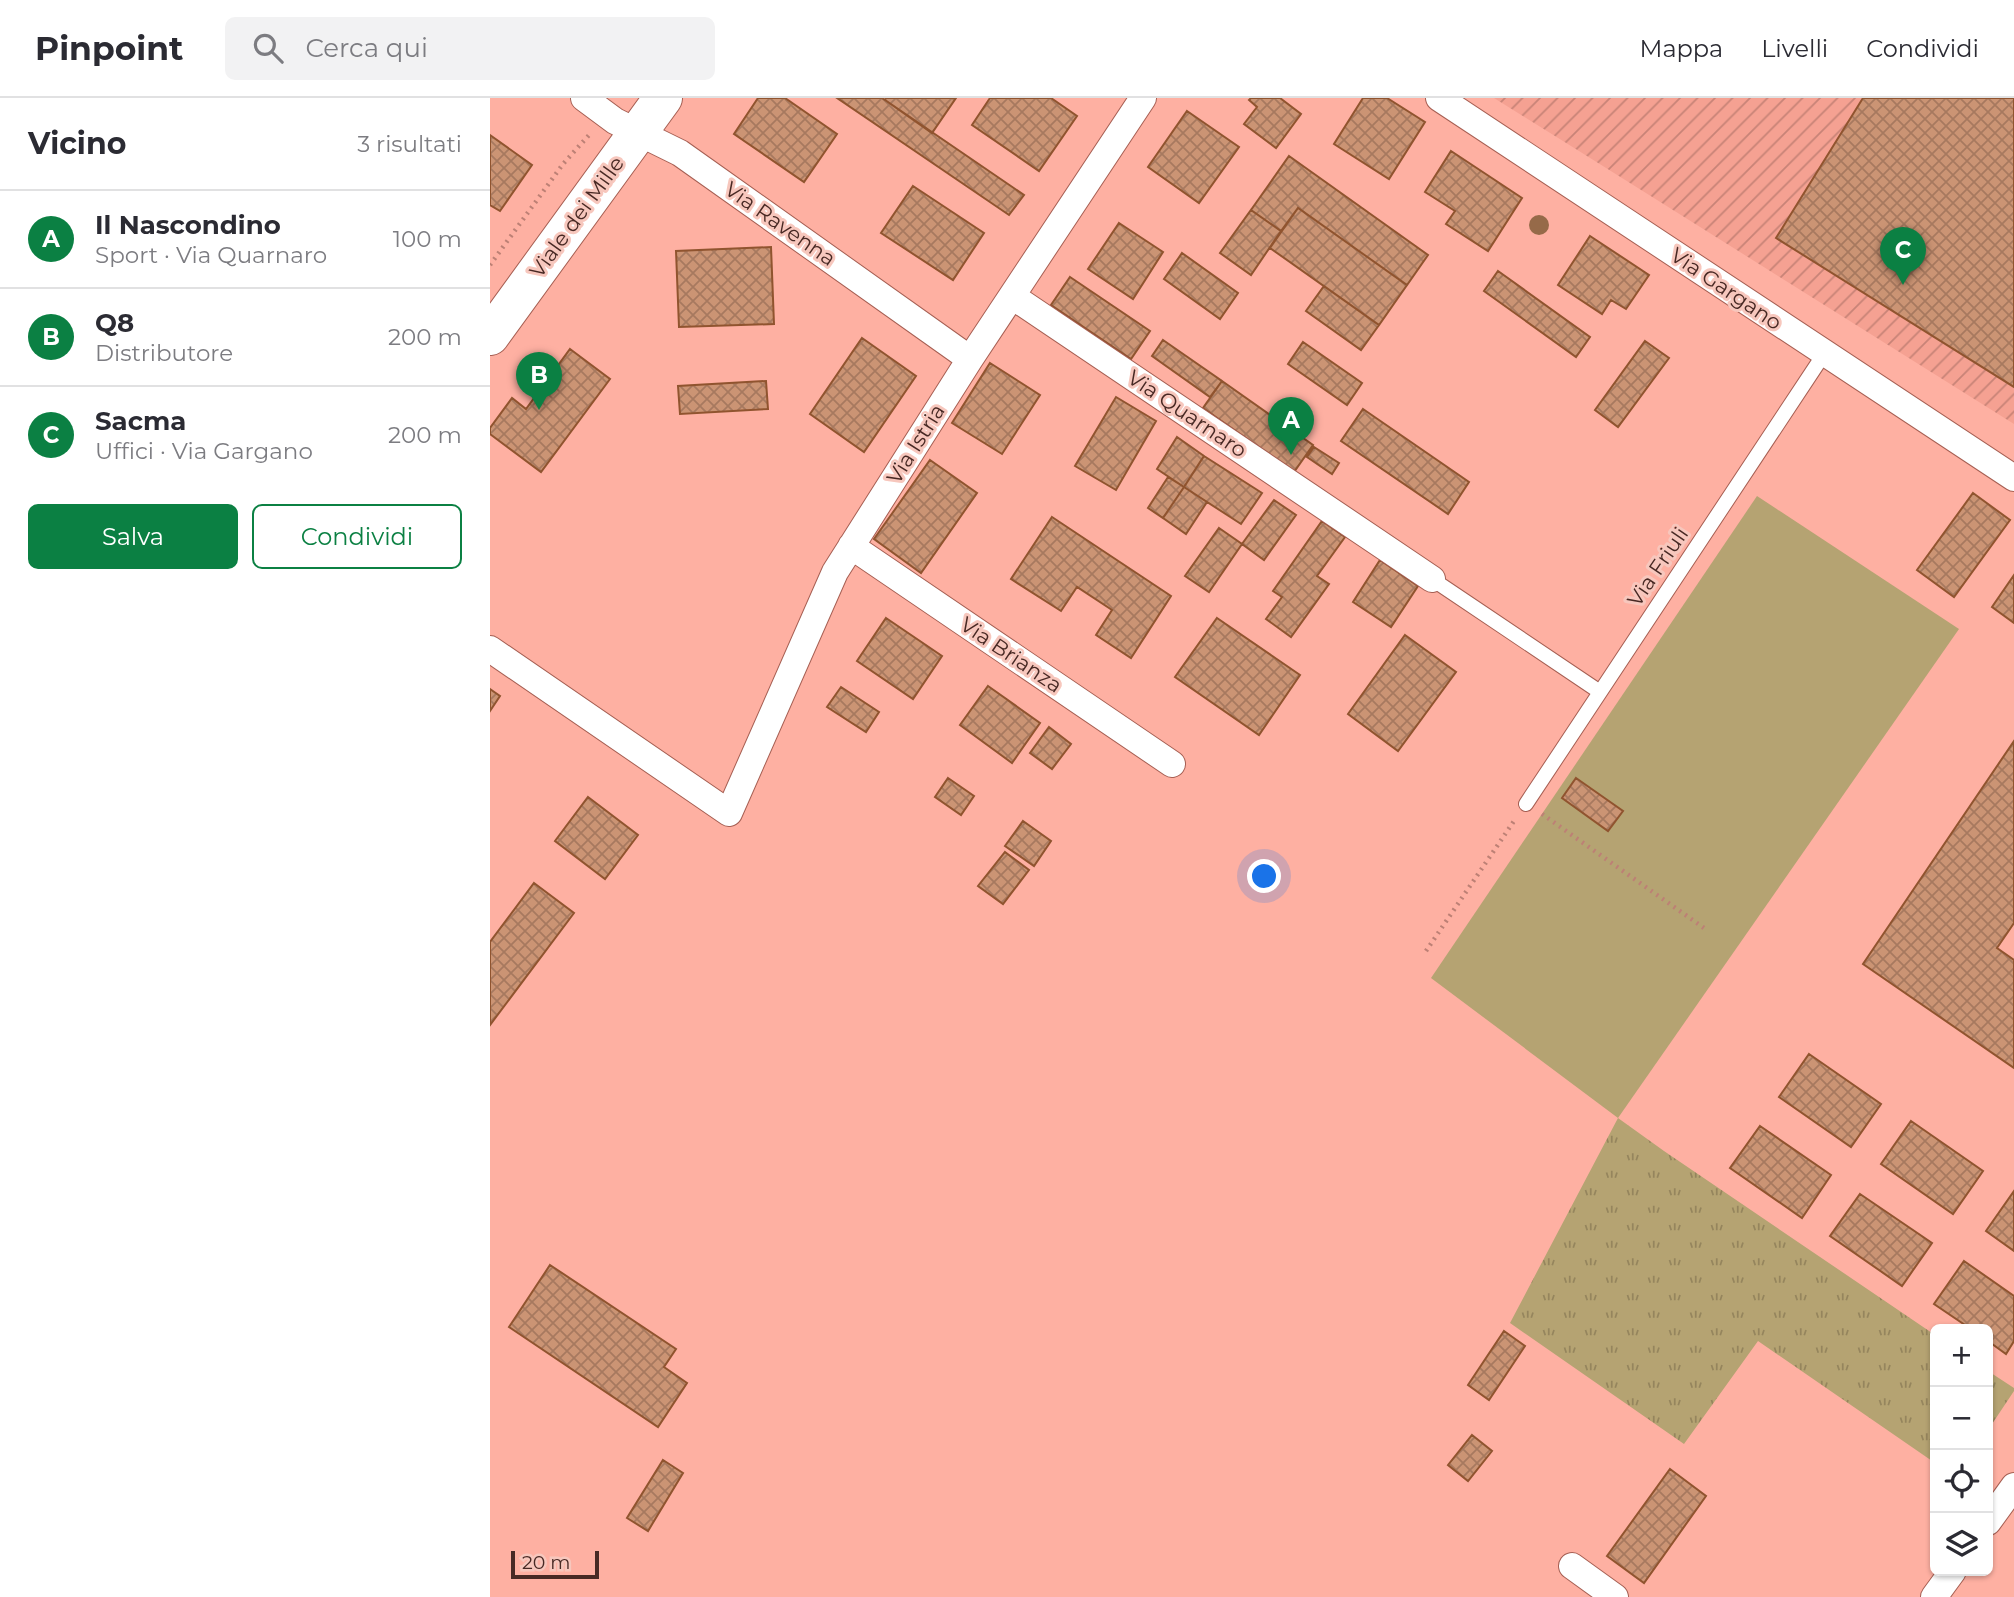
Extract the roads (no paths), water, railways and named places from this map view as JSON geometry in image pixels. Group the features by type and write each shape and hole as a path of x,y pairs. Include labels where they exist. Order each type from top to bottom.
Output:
{"street":[{"name":"Via Ravenna","path":"584,98 638,133 680,153 970,359"},
{"name":"Viale dei Mille","path":"490,336 663,98"},
{"name":"Via Istria","path":"490,649 729,813 835,572 970,359 1143,98"},
{"name":"Via Gargano","path":"1440,98 2014,478"},
{"name":"Via Quarnaro","path":"1012,296 1432,579"},
{"name":"Via Brianza","path":"851,547 1172,764"},
{"path":"1993,1515 2014,1486"},
{"path":"1572,1566 1615,1597"},
{"path":"1934,1597 1949,1576"}],"lane":[{"name":"Via Friuli","path":"1526,803 1824,354"},
{"path":"1432,579 1600,692"}],"place":[{"name":"Sacma","path":"1903,285"},
{"name":"Q8","path":"539,410"},
{"name":"Il Nascondino","path":"1291,455"}]}
